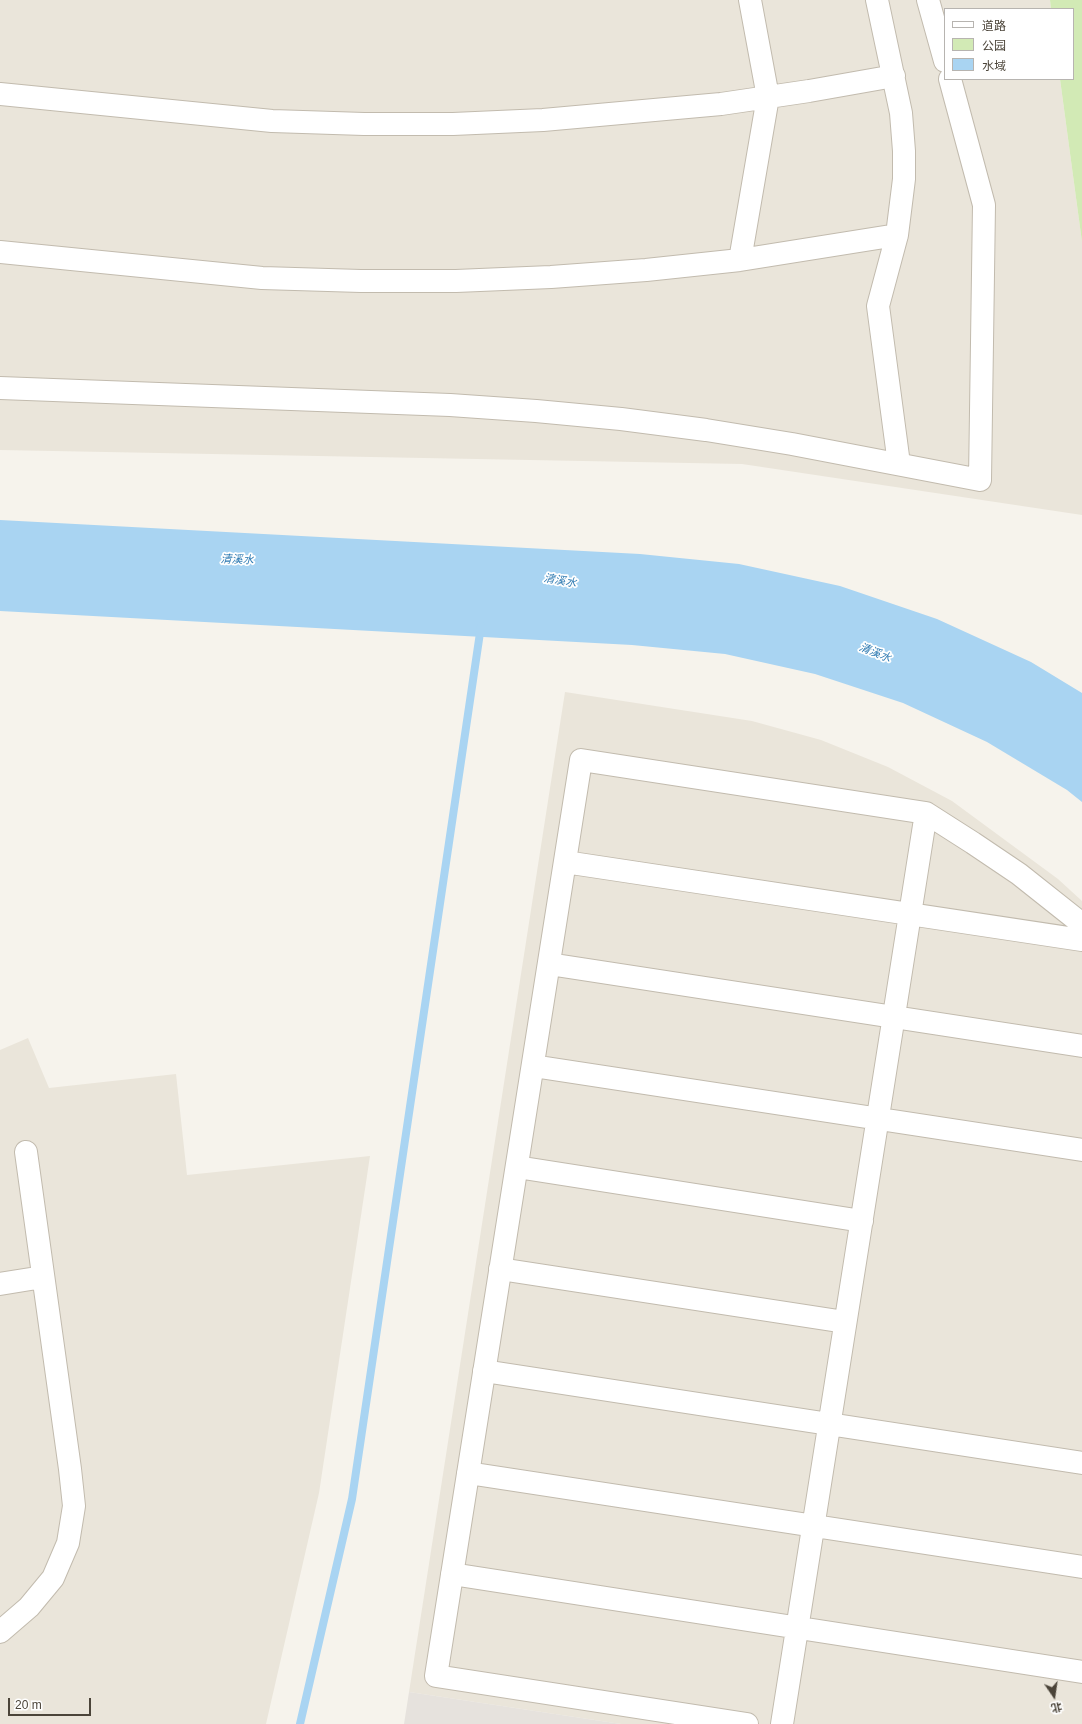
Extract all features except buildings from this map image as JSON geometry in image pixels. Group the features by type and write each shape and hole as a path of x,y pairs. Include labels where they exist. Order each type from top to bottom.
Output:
{"lane":[{"path":"740,260 768,97 750,0"},
{"path":"877,0 901,113 904,151 904,179 897,235 878,306 899,464"},
{"path":"928,0 944,58"},
{"path":"0,94 272,121 364,124 453,124 543,120 676,109 768,97 894,76"},
{"path":"0,388 450,405 536,410 706,430 792,444 980,480 984,205 950,80"},
{"path":"0,252 262,278 361,281 456,281 551,277 646,270 740,260 897,235"},
{"path":"747,1724 436,1676 581,760 926,813 1019,874 1082,924"},
{"path":"782,1724 926,813"},
{"path":"565,862 1082,940"},
{"path":"549,964 1082,1046"},
{"path":"533,1066 1082,1150"},
{"path":"0,1632 29,1607 53,1578 68,1543 74,1506 26,1152"},
{"path":"517,1168 862,1220"},
{"path":"500,1269 845,1322"},
{"path":"0,1284 43,1277"},
{"path":"484,1371 1082,1463"},
{"path":"468,1473 1082,1568"},
{"path":"452,1574 1082,1672"}],"shaded area":[{"path":"0,0 1050,0 1051,8 944,8 944,80 1060,80 1082,242 1082,515 742,464 0,450"},
{"path":"565,692 752,721 821,740 888,767 952,801 1058,879 1082,901 1082,1724 621,1724 409,1692"},
{"path":"28,1038 49,1088 176,1074 187,1175 370,1156 319,1493 266,1724 0,1724 0,1050"},
{"path":"409,1692 621,1724 404,1724"}],"green space":[{"path":"1050,0 1082,0 1082,242 1060,80 1074,80 1074,8 1051,8"}],"water":[{"name":"清溪水","path":"0,520 640,554 739,564 840,586 937,619 1031,662 1082,693 1082,802 1067,790 987,742 903,703 815,674 725,654 632,645 0,611"}],"waterway":[{"path":"300,1724 352,1499 481,626"}]}
